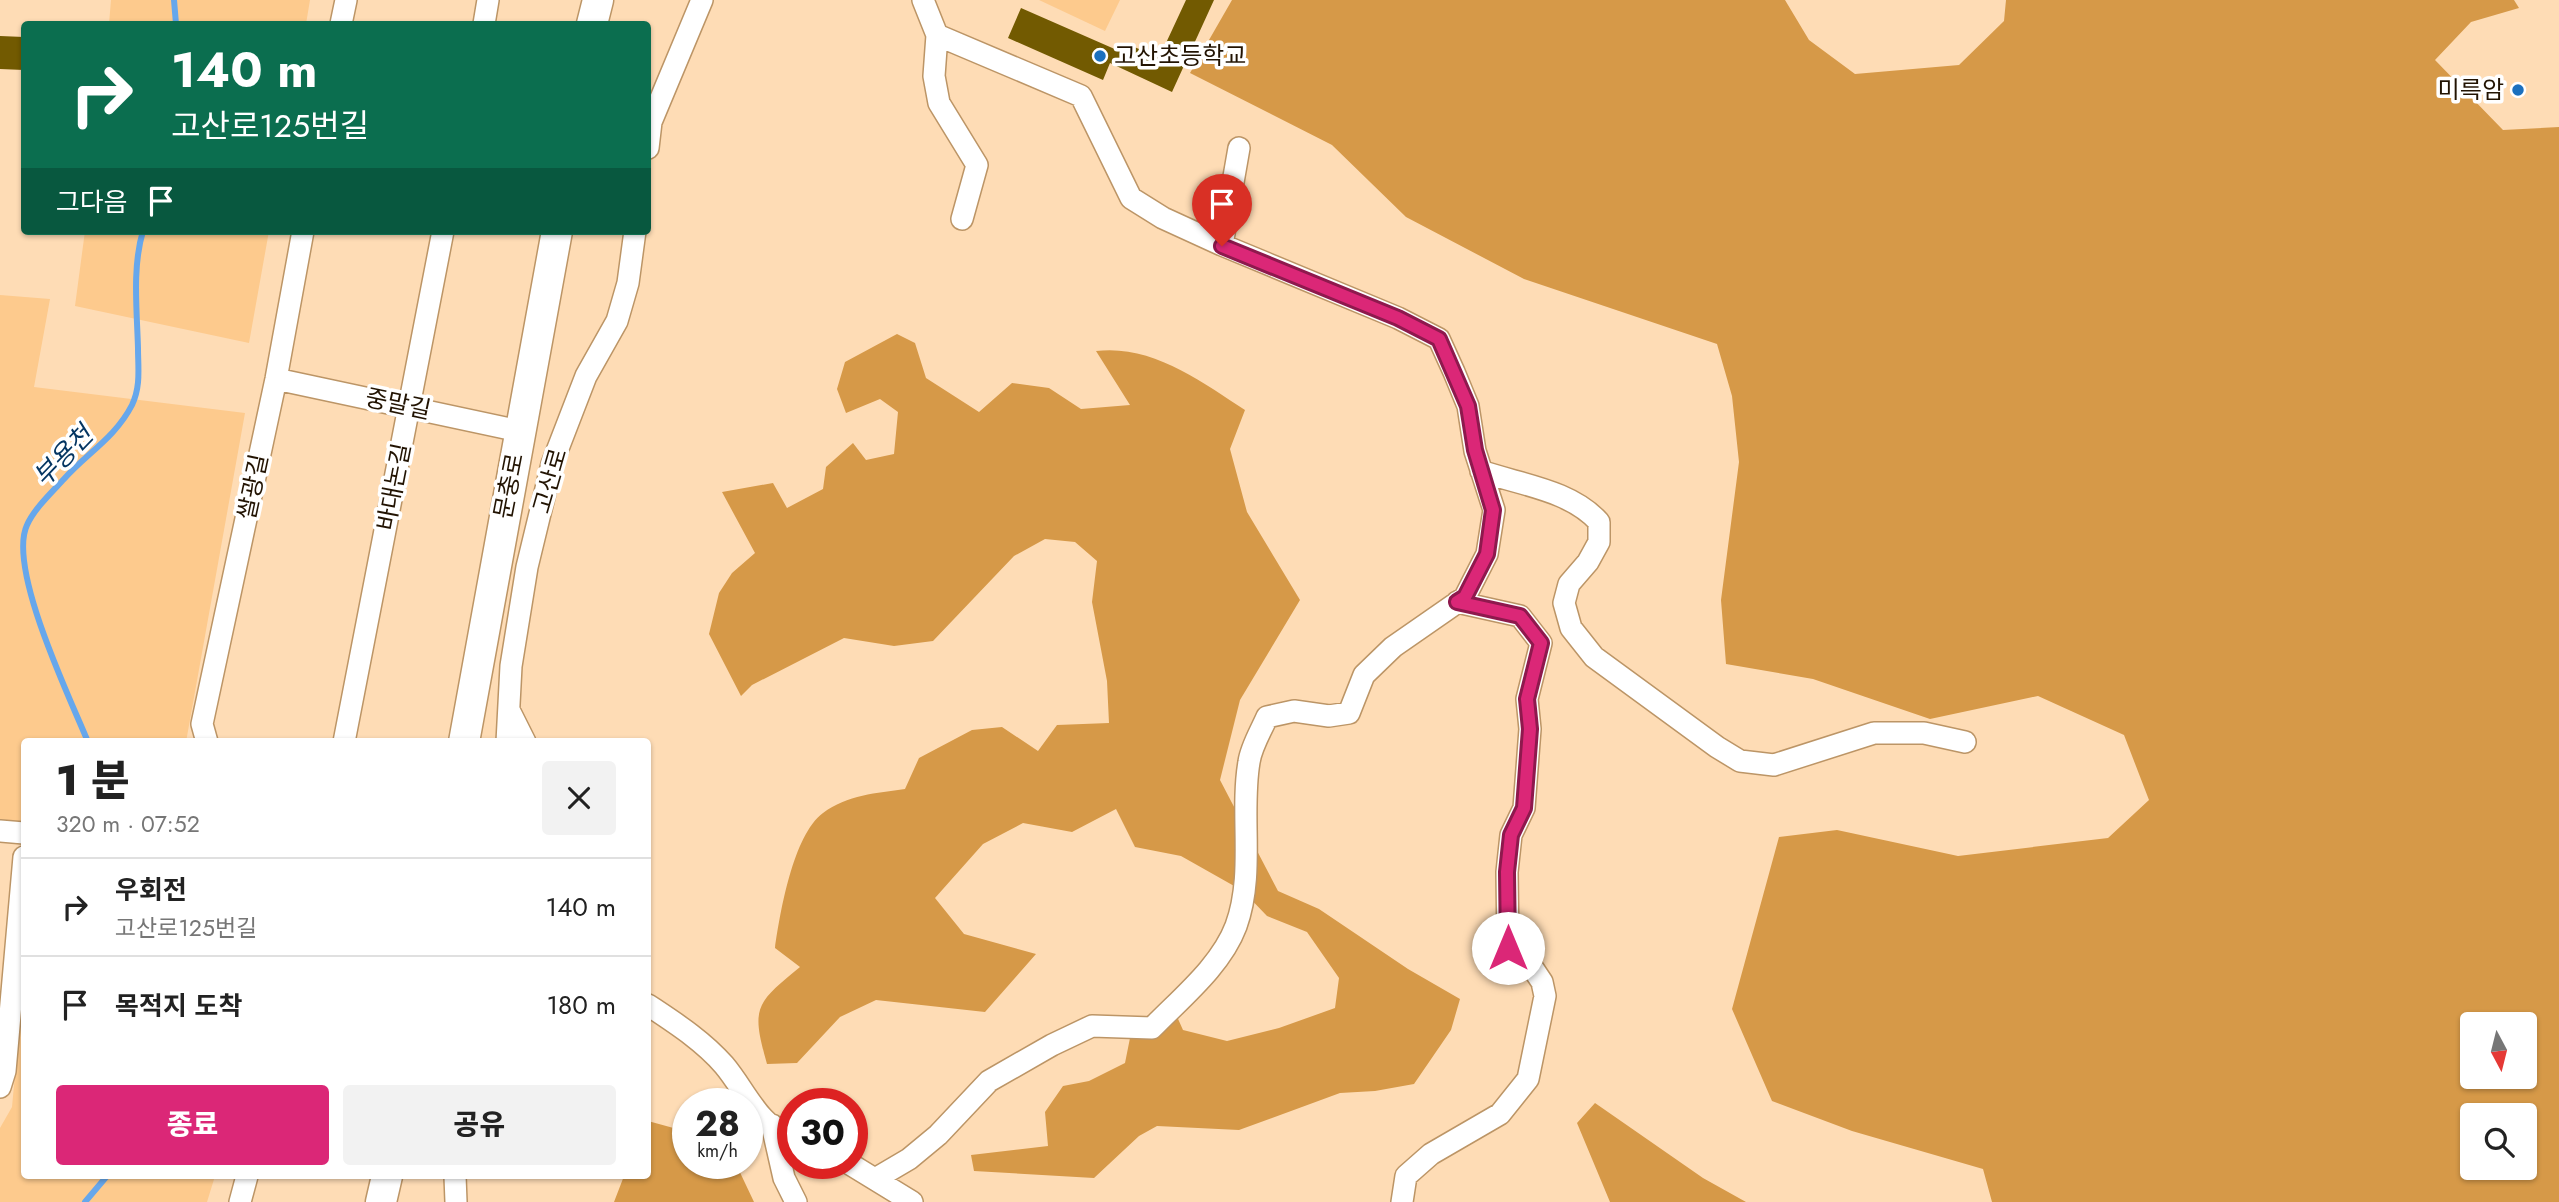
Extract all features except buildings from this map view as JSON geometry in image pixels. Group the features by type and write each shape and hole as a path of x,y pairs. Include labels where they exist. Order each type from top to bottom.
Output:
{"street":[{"path":"342,21 346,0"},
{"path":"484,21 488,0"},
{"path":"593,21 598,0"},
{"path":"651,122 702,0"},
{"path":"923,0 937,35 933,76 939,103 977,165 962,219"},
{"path":"875,1179 909,1159 938,1135 989,1081 1052,1045 1092,1026 1152,1028 1220,954 1235,927 1244,898 1245,801 1249,758 1267,717 1294,711 1329,716 1349,713 1364,675 1393,646 1465,597 1487,554 1493,510 1468,406 1439,339 1398,318 1222,246 1163,218 1131,198 1081,96 937,35"},
{"path":"1222,246 1239,148"},
{"name":"쌀광길","path":"206,738 202,724 276,379 302,235"},
{"name":"바대논길","path":"345,738 442,235"},
{"name":"문충로","path":"465,738 556,235"},
{"name":"고산로","path":"507,738 511,666 527,567 552,464 586,376 617,321 628,283 634,235"},
{"name":"중말길","path":"276,379 519,431"},
{"path":"1482,471 1571,499 1593,515 1599,522 1599,542 1588,562 1569,584 1564,603 1571,628 1594,657 1692,730 1740,761 1774,765 1874,733 1924,733 1965,742"},
{"path":"1402,1202 1406,1176 1431,1154 1500,1114 1528,1079 1545,996 1542,982 1530,964 1508,948 1507,872 1511,835 1524,808 1530,729 1527,699 1541,643 1520,616 1457,602"},
{"path":"509,710 523,738"},
{"path":"0,831 21,833"},
{"path":"2,1076 7,952 21,874"},
{"path":"651,1007 686,1030 724,1066 754,1111 777,1128"},
{"path":"772,1125 784,1178 796,1202"},
{"path":"868,1175 912,1202"},
{"path":"240,1202 246,1179"},
{"path":"381,1202 386,1179"},
{"path":"455,1179 456,1202"}],"shaded area":[{"path":"111,0 310,0 306,21 109,21"},
{"path":"1039,0 1120,0 1105,31"},
{"path":"1232,0 1785,0 1809,40 1855,74 1959,65 2004,21 2006,0 2514,0 2519,8 2471,22 2435,60 2503,130 2559,127 2559,1202 1992,1202 1983,1169 1852,1131 1772,1101 1732,1009 1779,837 1837,830 1958,856 2108,838 2149,800 2124,735 2038,696 1930,719 1813,679 1726,664 1721,600 1739,462 1732,396 1717,344 1524,279 1406,217 1332,145 1190,73"},
{"path":"84,235 268,235 249,343 75,306"},
{"path":"0,295 50,299 34,387 245,413 187,738 21,738 21,826 0,823"},
{"path":"897,334 915,343 926,378 979,412 1012,383 1049,388 1081,409 1130,405 1096,351 1116,350 1136,353 1175,367 1245,410 1230,449 1247,512 1300,600 1240,700 1220,780 1278,891 1319,909 1408,969 1460,999 1451,1030 1414,1084 1375,1091 1340,1093 1239,1130 1157,1126 1139,1136 1094,1178 974,1171 971,1155 1048,1146 1045,1112 1063,1086 1089,1081 1125,1063 1130,1038 1170,1001 1183,1030 1227,1041 1279,1028 1335,1008 1339,978 1307,932 1267,916 1243,891 1181,856 1135,847 1116,809 1072,832 1023,823 983,844 935,898 964,934 1036,954 985,1012 876,1000 840,1017 797,1063 767,1064 759,1030 761,1008 774,990 800,967 775,948 784,896 804,838 823,813 852,799 905,789 919,758 972,730 1002,727 1038,751 1057,725 1109,723 1107,681 1092,602 1097,561 1075,542 1045,539 1014,556 933,641 894,646 844,638 752,685 741,696 709,634 719,593 732,573 755,553 722,492 773,483 787,508 823,489 826,467 853,443 866,460 894,454 898,412 880,399 846,413 837,389 845,362"},
{"path":"21,1010 21,1179 214,1179 207,1202 0,1202 0,1128 12,1107"},
{"path":"1595,1103 1703,1178 1746,1202 1610,1202 1577,1123"},
{"path":"651,1122 672,1128 672,1179 743,1179 754,1202 614,1202 623,1179 651,1179"}],"waterway":[{"name":"부용천","path":"174,0 176,21"},
{"name":"부용천","path":"86,738 43,633 26,571 23,545 27,525 39,507 117,427 135,398 138,384 136,274 142,235"},
{"name":"부용천","path":"85,1202 104,1179"}],"place":[{"name":"고산초등학교","path":"1100,56"},
{"name":"미륵암","path":"2518,90"}],"route":[{"path":"1222,246 1279,267 1342,298 1398,318 1439,339 1468,406 1475,450 1493,510 1487,554 1465,597 1457,602 1520,616 1541,643 1527,699 1530,729 1524,808 1511,835 1507,872 1508,948"}]}
